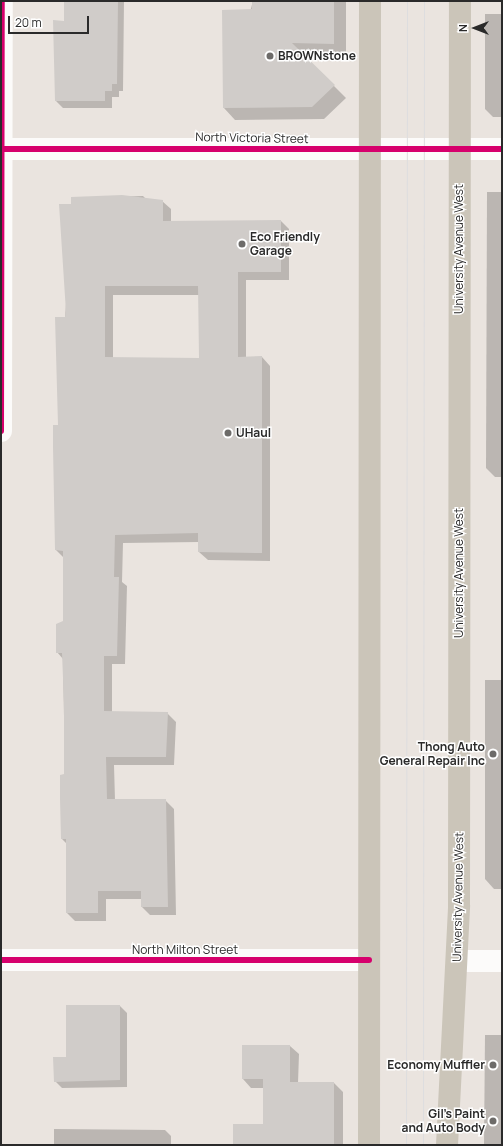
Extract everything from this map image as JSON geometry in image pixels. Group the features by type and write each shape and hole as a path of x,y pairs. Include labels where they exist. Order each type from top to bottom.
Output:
{"main road":[{"path":"369,1145 370,1"},
{"name":"University Avenue West","path":"447,1145 457,961 461,148 460,1"}],"street":[{"path":"1,430 2,1"},
{"name":"North Victoria Street","path":"1,149 502,149"},
{"name":"North Milton Street","path":"1,960 369,960"},
{"path":"457,961 502,961"}],"building":[{"path":"64,1 118,1 117,84 112,84 112,91 105,91 105,101 55,101 53,20 64,21"},
{"name":"BROWNstone","path":"252,1 334,1 334,44 292,43 335,85 312,107 223,108 222,10 252,9"},
{"path":"122,195 163,200 163,221 281,220 281,272 238,272 238,357 262,356 262,553 198,552 198,533 115,535 114,577 119,577 117,656 104,656 104,711 168,712 166,757 106,757 107,799 166,799 168,907 141,907 141,891 98,891 98,913 66,913 66,839 61,839 60,799 60,775 64,774 64,703 62,653 56,653 56,624 63,621 63,551 55,550 53,425 58,425 55,317 65,317 66,312 59,204 71,204 71,197","holes":["105,286 198,286 199,358 105,357"]},
{"path":"66,1005 120,1005 120,1080 54,1082 53,1057 66,1057"},
{"path":"242,1045 290,1045 290,1082 334,1082 334,1145 233,1145 233,1124 263,1124 263,1079 242,1079"}],"tram line":[{"path":"406,1145 407,1"},
{"path":"423,1145 424,1"}],"cycle path":[{"path":"1,431 2,1"},
{"path":"1,149 502,149"},
{"path":"1,960 369,960"}],"place":[{"name":"BROWNstone","path":"270,56"},
{"name":"Eco Friendly Garage","path":"242,244"},
{"name":"UHaul","path":"228,433"},
{"name":"Thong Auto General Repair Inc","path":"493,754"},
{"name":"Economy Muffler","path":"493,1065"},
{"name":"Gil's Paint and Auto Body","path":"493,1121"}]}
